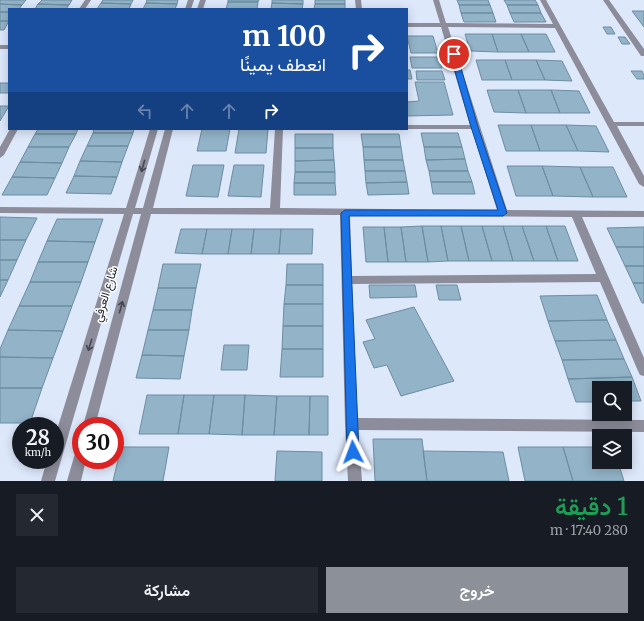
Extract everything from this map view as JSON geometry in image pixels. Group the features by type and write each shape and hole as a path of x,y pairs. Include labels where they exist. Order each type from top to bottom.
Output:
{"street":[{"path":"436,0 445,25 474,127 503,213"},
{"path":"543,0 644,184"},
{"path":"606,0 644,54"},
{"path":"408,25 557,26"},
{"path":"610,124 644,124"},
{"path":"408,127 474,127"},
{"path":"0,155 13,130"},
{"name":"شارع العرفي","path":"64,429 154,130"},
{"name":"شارع العرفي","path":"91,417 169,130"},
{"path":"275,212 279,130"},
{"path":"0,210 644,214"},
{"path":"345,213 351,424 355,481"},
{"path":"575,213 644,371"},
{"path":"347,280 603,278"},
{"path":"351,424 644,426"},
{"name":"شارع العرفي","path":"48,481 52,469"},
{"path":"74,481 77,469"}],"building":[{"path":"0,0 26,0 22,5 0,4"},
{"path":"42,0 72,0 69,5 38,4"},
{"path":"103,0 133,0 131,4 101,3"},
{"path":"147,0 178,0 177,4 146,3"},
{"path":"228,0 259,0 258,2 228,2"},
{"path":"272,0 303,0 303,4 272,3"},
{"path":"315,0 345,0 345,4 315,4"},
{"path":"457,0 488,0 490,5 459,5"},
{"path":"504,0 535,0 538,5 507,5"},
{"path":"228,2 258,2 257,8 226,8"},
{"path":"101,3 131,4 129,8 98,8"},
{"path":"146,3 177,4 175,8 144,8"},
{"path":"272,3 303,4 302,8 271,8"},
{"path":"0,4 22,5 20,8 8,8 8,12 0,12"},
{"path":"38,4 69,5 67,8 36,8"},
{"path":"315,4 345,4 345,8 314,8"},
{"path":"459,5 490,5 493,13 461,13"},
{"path":"507,5 538,5 541,13 510,13"},
{"path":"632,11 644,11 644,27"},
{"path":"0,12 8,12 8,21 0,21"},
{"path":"461,13 493,13 496,22 464,22"},
{"path":"510,13 541,13 546,22 514,22"},
{"path":"0,21 8,21 4,30 0,30"},
{"path":"603,27 611,27 615,34 607,34"},
{"path":"465,34 492,34 498,52 470,51"},
{"path":"492,34 521,34 529,52 498,52"},
{"path":"521,34 546,34 555,52 529,52"},
{"path":"408,36 433,36 438,53 411,53"},
{"path":"618,37 625,37 630,44 622,44"},
{"path":"410,57 439,57 442,68 412,68"},
{"path":"476,60 505,60 512,80 482,80"},
{"path":"505,60 536,60 545,80 512,80"},
{"path":"536,60 562,61 572,81 545,80"},
{"path":"408,70 410,70 412,79 408,79"},
{"path":"416,71 442,71 445,80 417,80"},
{"path":"631,71 642,71 644,79 637,79"},
{"path":"415,82 444,82 453,115 408,116 408,102 419,101"},
{"path":"0,83 8,83 8,93 0,93"},
{"path":"487,90 518,90 526,113 494,112"},
{"path":"518,90 551,90 560,113 526,113"},
{"path":"551,90 579,91 590,113 560,113"},
{"path":"0,106 8,106 8,108 0,121"},
{"path":"498,125 531,125 540,151 506,151"},
{"path":"531,125 566,125 578,151 540,151"},
{"path":"566,125 596,126 609,152 578,151"},
{"path":"37,130 78,130 76,134 35,134"},
{"path":"94,130 134,130 133,133 93,133"},
{"path":"202,130 230,130 226,151 197,151"},
{"path":"239,130 268,130 266,153 235,153"},
{"path":"93,133 133,133 128,146 87,146"},
{"path":"421,133 458,133 462,147 424,147"},
{"path":"35,134 76,134 69,147 28,147"},
{"path":"295,134 333,134 333,148 295,148"},
{"path":"361,134 399,134 401,147 363,147"},
{"path":"87,146 128,146 122,162 80,161"},
{"path":"28,147 69,147 62,163 20,162"},
{"path":"363,147 401,147 403,160 364,160"},
{"path":"424,147 462,147 465,159 426,160"},
{"path":"295,148 333,148 334,160 295,161"},
{"path":"465,159 468,171 429,171 426,160"},
{"path":"334,160 335,172 295,172 295,161"},
{"path":"364,160 403,160 405,171 365,171"},
{"path":"80,161 122,162 117,177 74,176"},
{"path":"20,162 62,163 55,178 12,177"},
{"path":"193,165 224,165 218,197 186,196"},
{"path":"234,165 264,165 261,197 228,196"},
{"path":"507,166 542,166 553,196 516,196"},
{"path":"542,166 580,167 593,197 553,196"},
{"path":"580,167 613,167 627,197 593,197"},
{"path":"365,171 405,171 407,182 366,183"},
{"path":"429,171 468,171 472,182 431,182"},
{"path":"295,172 335,172 335,183 294,183"},
{"path":"74,176 117,177 111,194 66,193"},
{"path":"12,177 55,178 47,195 2,195"},
{"path":"407,182 409,194 368,195 366,183"},
{"path":"431,182 472,182 475,194 433,194"},
{"path":"294,183 335,183 336,195 294,195"},
{"path":"0,217 37,218 26,240 0,240"},
{"path":"57,219 103,219 95,242 47,241"},
{"path":"422,226 428,262 406,262 401,227"},
{"path":"422,226 441,226 448,261 428,262"},
{"path":"441,226 461,226 469,261 448,261"},
{"path":"461,226 482,226 492,261 469,261"},
{"path":"482,226 503,226 513,261 492,261"},
{"path":"503,226 522,226 534,261 513,261"},
{"path":"522,226 546,226 558,261 534,261"},
{"path":"546,226 565,226 578,261 558,261"},
{"path":"363,227 384,227 388,262 366,262"},
{"path":"384,227 401,227 406,262 388,262"},
{"path":"644,227 644,247 616,247 607,228"},
{"path":"181,229 207,229 202,254 175,253"},
{"path":"207,229 232,229 228,254 202,254"},
{"path":"232,229 254,229 251,254 228,254"},
{"path":"254,229 281,229 279,254 251,254"},
{"path":"281,229 313,229 312,254 279,254"},
{"path":"0,240 26,240 17,260 0,260"},
{"path":"47,241 95,242 88,262 38,262"},
{"path":"616,247 644,247 644,266 625,266"},
{"path":"0,260 17,260 8,280 0,280"},
{"path":"38,262 88,262 81,282 30,282"},
{"path":"163,264 201,264 196,288 158,288"},
{"path":"287,264 323,264 323,285 286,285"},
{"path":"625,266 644,266 644,283 633,283"},
{"path":"0,280 8,280 0,297"},
{"path":"30,282 81,282 72,306 19,306"},
{"path":"633,283 644,283 644,303 642,303"},
{"path":"286,285 323,285 323,304 284,304"},
{"path":"369,285 415,285 417,297 370,298"},
{"path":"436,285 457,285 461,300 439,300"},
{"path":"158,288 196,288 192,310 153,310"},
{"path":"597,295 607,320 548,321 540,296"},
{"path":"284,304 323,304 323,326 283,326"},
{"path":"19,306 72,306 63,331 8,330"},
{"path":"414,307 454,381 401,396 387,365 374,368 363,342 375,339 366,320"},
{"path":"153,310 192,310 189,330 148,330"},
{"path":"607,320 616,340 555,341 548,321"},
{"path":"283,326 323,326 323,349 282,349"},
{"path":"8,330 63,331 53,358 0,357 0,349"},
{"path":"148,330 189,330 184,356 142,355"},
{"path":"616,340 624,359 562,360 555,341"},
{"path":"224,345 249,345 247,370 221,370"},
{"path":"282,349 323,349 323,377 280,377"},
{"path":"142,355 184,356 180,379 136,378"},
{"path":"0,357 53,358 42,388 0,388"},
{"path":"624,359 632,377 568,379 562,360"},
{"path":"632,377 641,401 632,401 632,381 592,381 592,402 576,402 568,379"},
{"path":"0,388 42,388 32,417 12,417 12,423 0,423"},
{"path":"147,395 184,395 178,434 139,434"},
{"path":"184,395 214,395 209,434 178,434"},
{"path":"214,395 245,395 242,435 209,434"},
{"path":"245,395 277,396 274,435 242,435"},
{"path":"277,396 310,396 309,435 274,435"},
{"path":"310,396 328,396 328,435 309,435"},
{"path":"373,439 422,439 427,481 375,481"},
{"path":"124,447 169,447 163,481 113,481 116,469 124,469"},
{"path":"518,447 563,447 573,481 525,481"},
{"path":"563,447 592,447 592,469 620,469 624,481 573,481"},
{"path":"277,451 322,452 322,481 275,481"},
{"path":"423,451 503,452 509,481 427,481"}],"route":[{"path":"353,452 345,213 503,213 474,127 454,54"}]}
